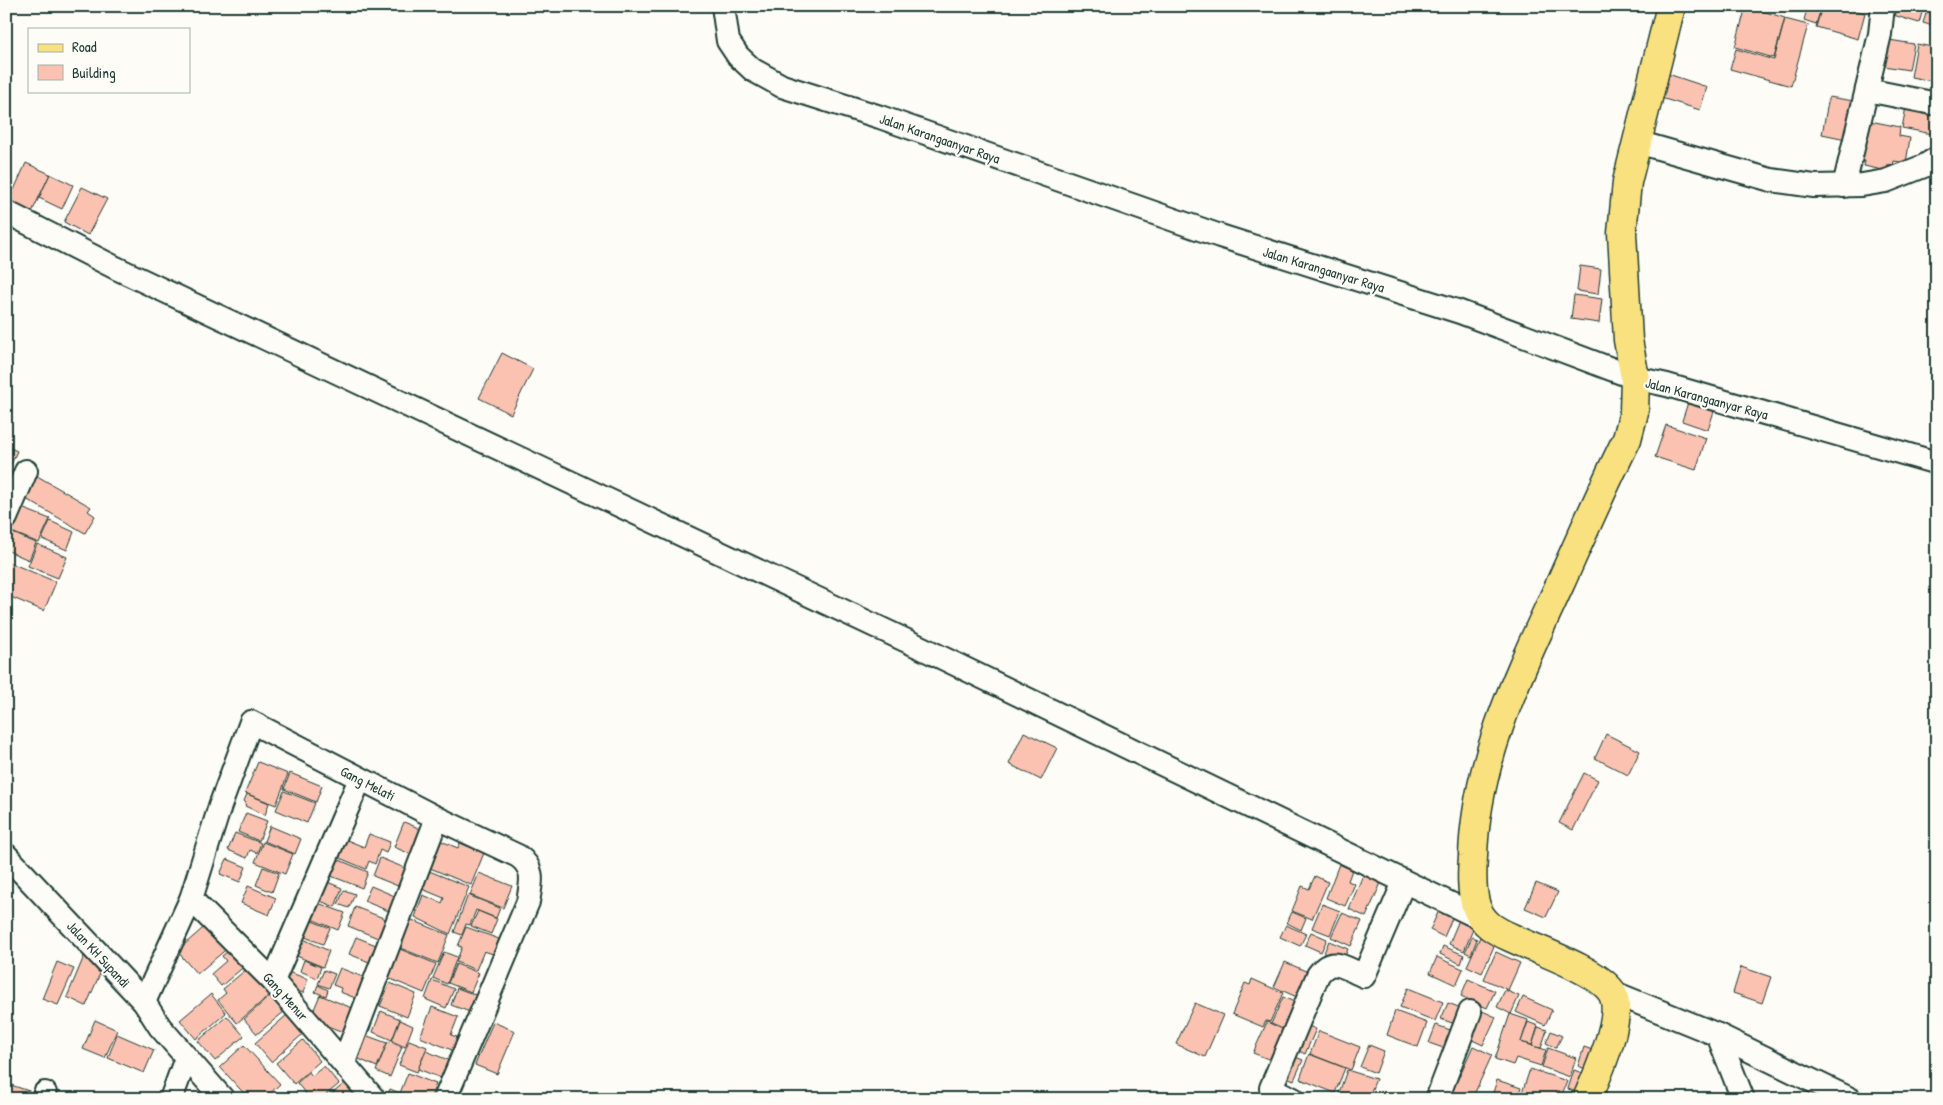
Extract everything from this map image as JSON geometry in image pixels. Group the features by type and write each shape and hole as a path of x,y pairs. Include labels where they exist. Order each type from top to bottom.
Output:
{"main road":[{"path":"1587,1099 1612,1034 1615,1017 1612,992 1594,975 1501,933 1482,919 1474,894 1472,864 1474,828 1485,767 1498,728 1541,624 1627,439 1634,412 1635,378 1628,340 1622,233 1627,182 1671,6"}],"street":[{"name":"Jalan Karangaanyar Raya","path":"723,6 728,40 738,56 752,70 782,86 880,117 1220,236 1460,312 1635,378 1667,385 1937,463"},
{"path":"1844,186 1880,34 1884,6"},
{"path":"1867,90 1937,104"},
{"path":"1637,142 1771,180 1814,186 1844,186 1886,181 1924,166 1937,158"},
{"path":"6,212 116,268 924,649 1482,919"},
{"path":"6,518 26,471"},
{"name":"Gang Melati","path":"144,1002 191,900 220,806 251,722 360,780 518,856 526,861 531,870 528,902 445,1099"},
{"path":"274,981 360,780"},
{"path":"344,1062 437,818"},
{"name":"Jalan KH Supandi","path":"6,855 144,1002 160,1027 186,1058"},
{"path":"1293,1099 1271,1088 1318,975 1324,966 1330,963 1337,964 1364,976 1404,882"},
{"name":"Gang Menur","path":"191,900 274,981 374,1099"},
{"path":"1612,992 1718,1035 1850,1099"},
{"path":"1436,1099 1470,1012"},
{"path":"1718,1035 1743,1099"},
{"path":"170,1099 186,1058 223,1099"}],"building":[{"path":"1746,6 1785,18 1774,58 1735,47"},
{"path":"1808,6 1822,6 1816,24 1804,20"},
{"path":"1822,6 1841,6 1865,13 1858,39 1816,27"},
{"path":"1893,6 1924,6 1919,23 1893,15"},
{"path":"1928,7 1937,10 1937,27 1923,23"},
{"path":"1785,19 1808,25 1791,86 1730,69 1736,49 1774,60"},
{"path":"1889,40 1914,44 1909,70 1884,66"},
{"path":"1917,44 1937,48 1937,82 1911,77"},
{"path":"1665,73 1707,87 1700,110 1658,97"},
{"path":"1829,97 1854,101 1846,139 1822,134"},
{"path":"1907,102 1937,107 1937,135 1902,128"},
{"path":"1865,120 1900,127 1899,136 1910,138 1906,163 1894,161 1893,166 1888,165 1887,171 1864,166 1865,161 1858,159"},
{"path":"26,163 50,174 32,212 9,201"},
{"path":"50,174 73,185 62,209 39,198"},
{"path":"82,187 107,199 88,235 64,222"},
{"path":"1580,266 1601,269 1598,294 1577,291"},
{"path":"1574,295 1602,299 1599,323 1571,319"},
{"path":"502,353 533,369 511,414 479,398"},
{"path":"1691,393 1717,402 1708,430 1682,421"},
{"path":"1666,425 1706,438 1696,470 1655,457"},
{"path":"6,446 17,451 8,471 6,471"},
{"path":"32,473 91,507 88,511 95,516 85,533 19,495"},
{"path":"19,507 50,519 39,543 9,531"},
{"path":"50,521 74,532 67,550 42,539"},
{"path":"8,531 36,543 29,560 6,550"},
{"path":"37,544 67,557 58,578 28,566"},
{"path":"6,561 56,582 44,611 6,595"},
{"path":"1024,732 1057,748 1041,780 1009,764"},
{"path":"1606,734 1640,751 1628,775 1595,758"},
{"path":"258,762 288,774 276,805 245,793"},
{"path":"290,773 322,786 316,802 284,789"},
{"path":"1584,773 1598,780 1573,830 1559,823"},
{"path":"284,791 315,803 307,823 276,810"},
{"path":"247,794 269,803 265,815 245,806 246,803 244,801"},
{"path":"246,813 267,821 259,841 238,832"},
{"path":"404,822 428,832 417,857 394,847"},
{"path":"270,826 301,839 295,854 264,841"},
{"path":"235,833 261,843 257,853 250,850 247,858 228,850"},
{"path":"369,834 390,842 386,853 380,850 375,864 369,861 366,869 335,856 342,838 364,847"},
{"path":"441,841 458,848 460,843 484,853 471,885 430,868"},
{"path":"263,842 293,854 285,874 255,862"},
{"path":"332,857 368,872 362,888 326,874"},
{"path":"380,858 410,870 403,888 373,876"},
{"path":"227,859 246,867 240,882 220,874"},
{"path":"1339,864 1352,870 1348,881 1355,884 1345,906 1326,898"},
{"path":"263,867 279,873 272,892 256,885"},
{"path":"429,871 469,887 450,934 415,917 423,895 442,903 444,898 422,889"},
{"path":"479,873 512,886 503,908 470,895"},
{"path":"1363,875 1381,883 1366,917 1349,909"},
{"path":"1315,876 1328,882 1312,919 1292,911 1302,886 1309,889"},
{"path":"325,881 342,888 335,907 318,900"},
{"path":"1536,883 1558,892 1546,917 1525,908"},
{"path":"248,886 276,898 269,915 241,903"},
{"path":"371,886 397,897 391,912 364,901"},
{"path":"344,890 355,894 349,908 338,904"},
{"path":"468,895 500,908 496,918 476,910 470,925 466,924 462,935 454,932"},
{"path":"315,902 345,913 338,930 309,918"},
{"path":"1322,904 1340,911 1330,935 1312,928"},
{"path":"355,907 386,919 378,938 348,926"},
{"path":"1440,908 1454,914 1444,937 1430,930"},
{"path":"478,911 497,919 491,934 471,926"},
{"path":"1292,912 1306,918 1301,930 1287,923"},
{"path":"1342,913 1362,921 1351,946 1331,937"},
{"path":"407,918 449,935 438,963 395,946"},
{"path":"1459,920 1474,927 1464,951 1449,944"},
{"path":"312,921 330,928 323,944 305,937"},
{"path":"210,922 230,946 197,974 177,951"},
{"path":"1286,925 1306,934 1300,946 1280,937"},
{"path":"466,927 499,939 493,954 484,951 476,970 456,962 462,947 458,946"},
{"path":"1311,932 1327,939 1321,952 1305,945"},
{"path":"299,937 329,951 323,967 292,954"},
{"path":"356,937 376,945 369,962 349,954"},
{"path":"1472,937 1477,939 1471,955 1465,952"},
{"path":"1480,937 1495,944 1482,973 1467,966"},
{"path":"1329,941 1348,949 1342,963 1323,955"},
{"path":"1443,946 1464,955 1461,964 1440,954"},
{"path":"233,947 247,964 221,986 211,974 226,961 222,956"},
{"path":"395,947 436,964 424,993 383,976"},
{"path":"444,952 457,957 447,984 433,978"},
{"path":"1496,952 1520,963 1508,990 1484,979"},
{"path":"85,954 105,962 86,1006 67,997"},
{"path":"1437,957 1463,969 1456,985 1430,973"},
{"path":"304,960 321,967 317,978 300,971"},
{"path":"57,962 74,969 58,1005 42,999"},
{"path":"1285,962 1308,972 1297,997 1274,987"},
{"path":"456,964 479,973 471,992 448,983"},
{"path":"249,967 272,993 237,1023 218,1000 226,993 223,989"},
{"path":"1741,967 1771,977 1762,1003 1733,993"},
{"path":"340,968 363,977 361,980 365,982 358,999 340,992 341,988 333,985"},
{"path":"324,970 335,974 329,988 318,984"},
{"path":"288,972 308,979 303,993 283,985"},
{"path":"1252,979 1283,993 1270,1022 1266,1021 1263,1027 1232,1014 1245,983 1250,985"},
{"path":"1468,979 1495,991 1487,1008 1461,996"},
{"path":"432,980 454,989 446,1008 425,999"},
{"path":"390,983 416,994 407,1017 380,1006"},
{"path":"318,985 328,990 326,996 315,992"},
{"path":"457,988 476,995 470,1012 451,1005"},
{"path":"1408,988 1443,1002 1435,1021 1400,1007"},
{"path":"1505,990 1519,996 1511,1014 1497,1007"},
{"path":"211,994 226,1013 196,1039 180,1020"},
{"path":"271,995 285,1011 257,1034 244,1019"},
{"path":"320,995 352,1008 343,1032 310,1019"},
{"path":"1283,997 1301,1005 1289,1032 1271,1024"},
{"path":"1523,997 1552,1010 1545,1025 1516,1012"},
{"path":"1195,1003 1223,1015 1205,1057 1176,1044"},
{"path":"1448,1003 1461,1008 1455,1024 1441,1019"},
{"path":"432,1007 458,1017 451,1035 457,1037 452,1050 420,1037"},
{"path":"1480,1010 1496,1017 1483,1045 1468,1038"},
{"path":"381,1011 400,1019 392,1040 373,1032"},
{"path":"1395,1011 1427,1023 1418,1047 1387,1035"},
{"path":"288,1014 304,1033 271,1062 255,1043"},
{"path":"1510,1014 1528,1020 1521,1042 1546,1050 1541,1066 1516,1058 1513,1065 1495,1059"},
{"path":"227,1016 244,1036 215,1061 198,1041"},
{"path":"95,1020 117,1030 105,1058 83,1049"},
{"path":"400,1020 413,1026 405,1047 392,1041"},
{"path":"493,1022 515,1031 497,1074 475,1065"},
{"path":"1267,1022 1289,1032 1276,1062 1253,1053"},
{"path":"1528,1022 1538,1026 1532,1045 1521,1042"},
{"path":"1301,1023 1316,1029 1305,1054 1291,1047"},
{"path":"1436,1025 1456,1032 1449,1050 1429,1043"},
{"path":"1538,1027 1547,1030 1541,1048 1532,1046"},
{"path":"1319,1031 1360,1047 1351,1070 1310,1054"},
{"path":"1551,1031 1562,1036 1556,1048 1546,1043"},
{"path":"117,1034 154,1050 144,1073 108,1058"},
{"path":"365,1035 387,1043 377,1067 352,1056"},
{"path":"303,1040 320,1061 294,1084 276,1063"},
{"path":"409,1040 427,1047 417,1072 399,1065"},
{"path":"388,1041 402,1047 390,1077 376,1071"},
{"path":"244,1045 280,1084 264,1099 249,1099 220,1067"},
{"path":"1369,1045 1384,1051 1376,1073 1360,1067"},
{"path":"1473,1046 1492,1055 1472,1099 1449,1099"},
{"path":"1584,1047 1595,1051 1589,1070 1578,1066"},
{"path":"1548,1048 1576,1058 1570,1077 1542,1067"},
{"path":"426,1051 448,1060 441,1078 418,1069"},
{"path":"1288,1054 1303,1060 1294,1080 1279,1074"},
{"path":"1309,1054 1345,1068 1335,1093 1300,1079"},
{"path":"324,1066 339,1084 321,1099 310,1099 297,1083 309,1072 312,1076"},
{"path":"1530,1069 1567,1081 1562,1095 1556,1093 1554,1099 1538,1099 1522,1093"},
{"path":"1347,1070 1376,1079 1368,1099 1345,1099 1346,1096 1339,1093"},
{"path":"1574,1070 1585,1074 1579,1093 1568,1089"},
{"path":"408,1073 436,1084 430,1099 415,1099 400,1093"},
{"path":"1497,1080 1521,1088 1517,1099 1491,1099"},
{"path":"346,1082 360,1099 326,1099"},
{"path":"11,1085 35,1093 33,1099 6,1099 6,1090 9,1091"},
{"path":"390,1089 415,1099 386,1099"}]}
